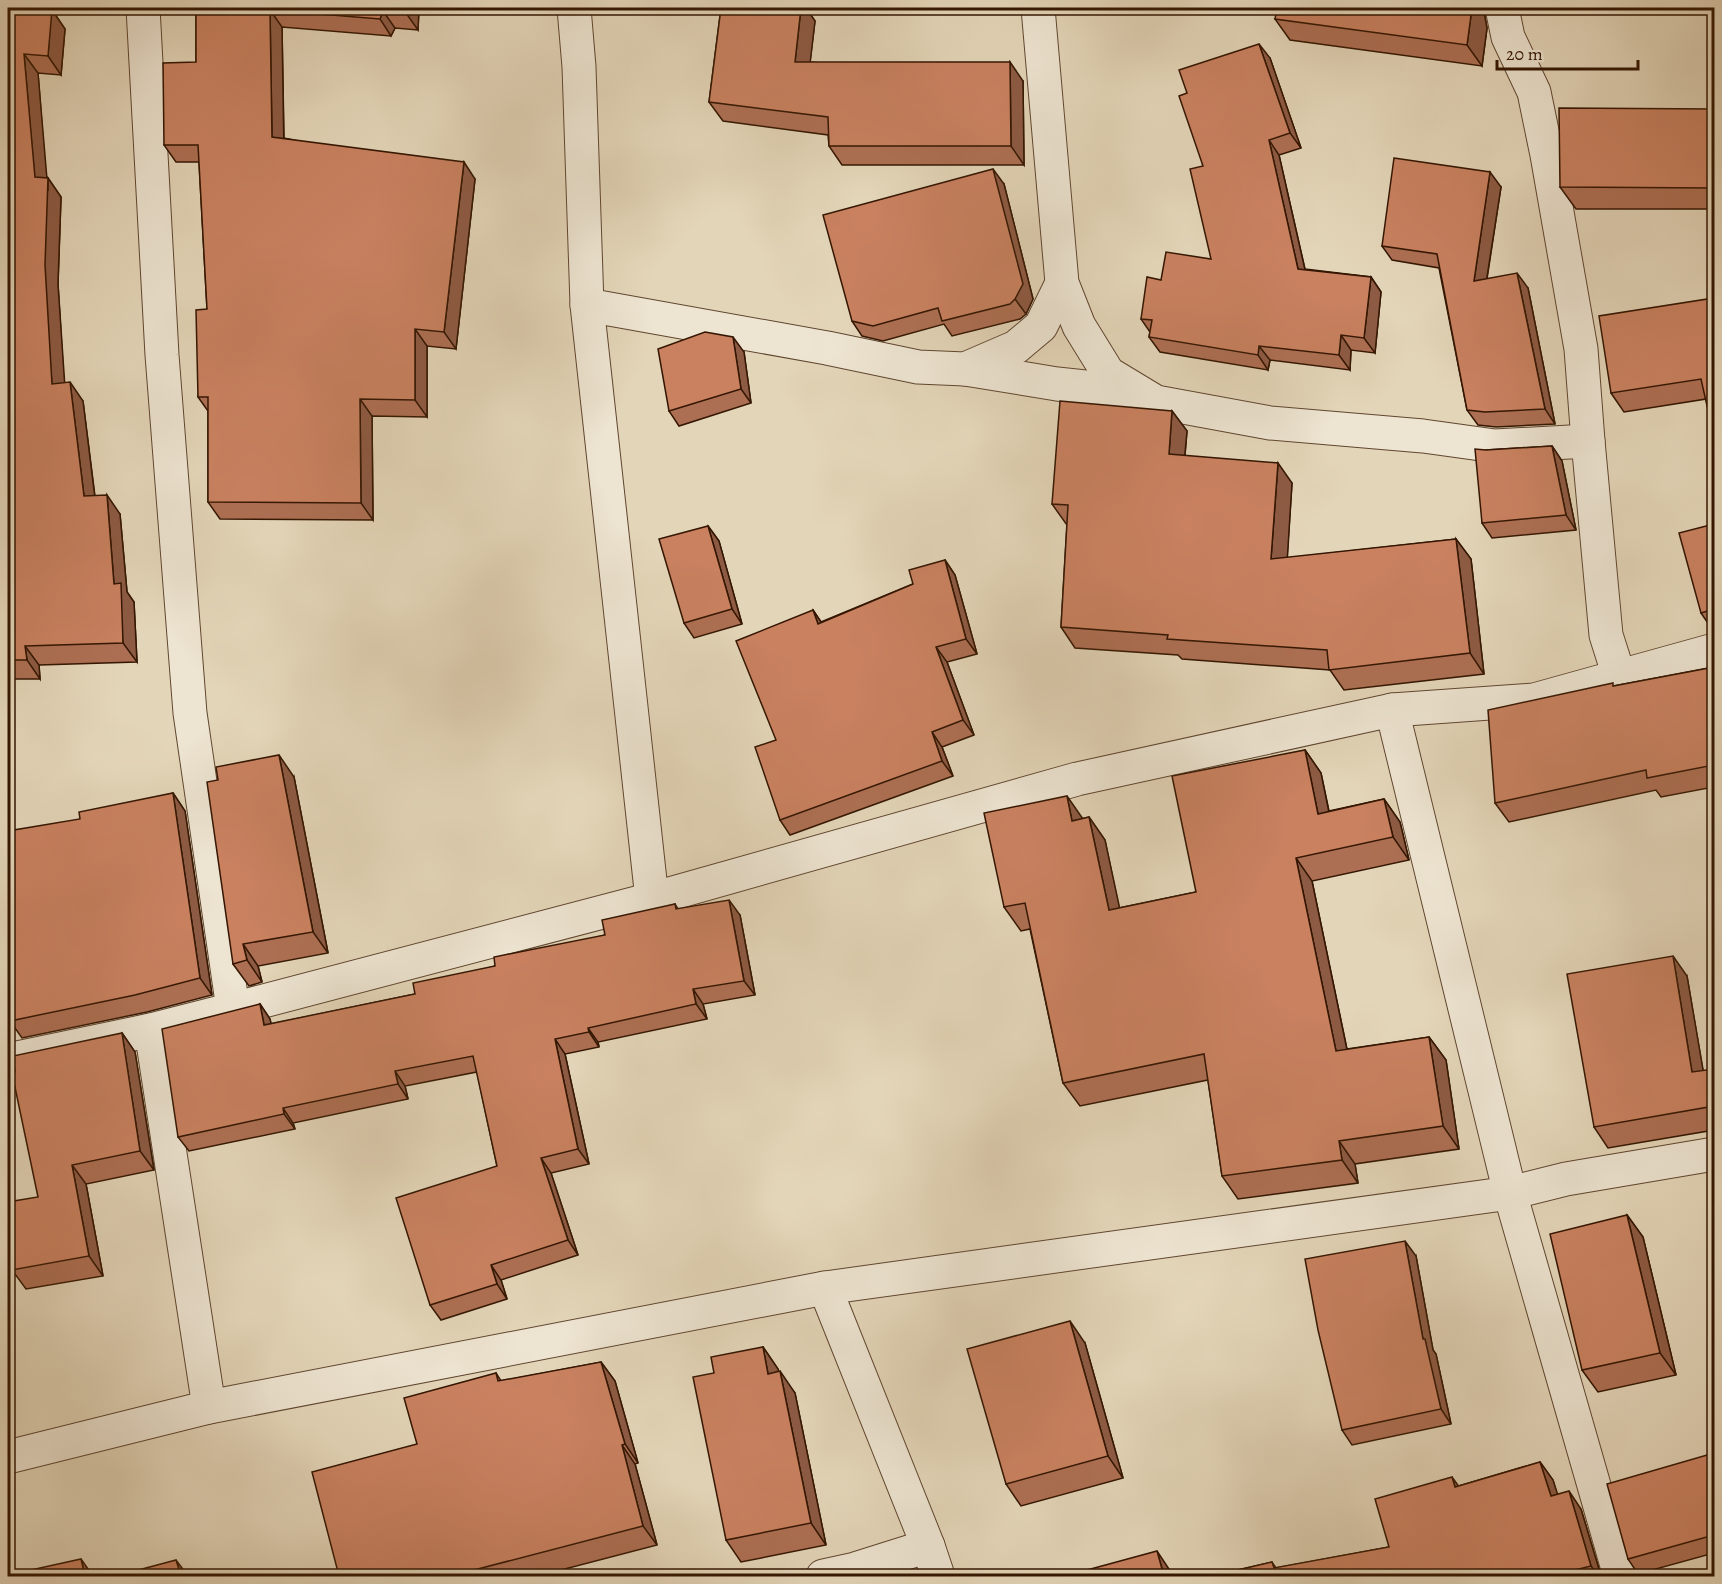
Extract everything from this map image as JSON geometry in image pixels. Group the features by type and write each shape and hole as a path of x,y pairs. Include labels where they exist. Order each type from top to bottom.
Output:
{"street":[{"path":"143,8 162,355 190,713 233,1010"},
{"path":"574,8 579,67 587,304 652,899"},
{"path":"1038,8 1062,283 1079,326 1108,373 1156,402 1270,423 1424,436 1495,446 1588,441"},
{"path":"1502,8 1508,38 1534,92 1581,349 1606,635 1619,676"},
{"path":"965,369 1016,347 1041,326 1062,283"},
{"path":"587,304 827,348 918,368 965,369 1057,384 1140,393"},
{"path":"8,1059 151,1030 233,1010 652,899 1077,779 1392,710 1534,700 1714,650"},
{"path":"1392,710 1510,1193 1620,1576"},
{"path":"151,1030 210,1407"},
{"path":"8,1458 210,1407 825,1288 1510,1193 1566,1179 1714,1154"},
{"path":"823,1576 855,1569 933,1561 825,1288"}],"building":[{"path":"8,8 52,10 48,56 24,54 35,177 48,178 45,265 52,384 70,382 84,496 107,495 114,584 121,583 123,643 25,646 27,660 8,660"},
{"path":"196,8 406,8 406,13 383,11 380,19 270,10 272,137 464,162 444,332 415,329 415,400 360,399 361,503 208,502 208,397 198,397 196,310 207,309 198,145 164,145 163,63 196,62"},
{"path":"721,8 801,8 795,62 1010,62 1011,146 829,146 828,117 709,102"},
{"path":"1277,8 1472,8 1467,45 1275,19"},
{"path":"1259,44 1290,133 1269,140 1298,269 1371,277 1364,338 1341,335 1339,355 1259,346 1258,355 1149,337 1152,320 1141,319 1147,277 1161,280 1166,252 1211,259 1190,169 1203,166 1179,96 1187,93 1179,70"},
{"path":"1559,108 1714,109 1714,188 1560,187"},
{"path":"1394,158 1490,172 1474,281 1517,273 1545,409 1485,412 1467,410 1437,254 1382,246"},
{"path":"993,169 1023,284 1015,299 1010,304 942,321 938,308 873,326 852,321 823,215"},
{"path":"1714,298 1714,437 1701,379 1611,393 1599,316"},
{"path":"705,332 733,337 741,389 669,411 658,349"},
{"path":"1060,401 1172,411 1169,454 1278,463 1271,559 1456,539 1470,653 1329,670 1327,650 1167,639 1168,635 1061,627 1068,505 1052,504"},
{"path":"1552,446 1566,515 1482,523 1475,449"},
{"path":"1714,524 1714,609 1701,613 1679,533"},
{"path":"708,526 732,609 684,623 659,539"},
{"path":"945,560 966,639 936,647 963,720 932,732 942,761 780,820 755,747 776,740 736,641 813,610 818,624 913,584 909,570"},
{"path":"1709,668 1714,697 1714,765 1647,778 1646,770 1495,803 1488,710 1613,683 1613,686"},
{"path":"1305,750 1318,814 1384,799 1393,837 1296,858 1336,1051 1429,1037 1443,1126 1339,1141 1342,1160 1222,1176 1204,1054 1063,1083 1025,903 1004,907 984,813 1067,796 1072,821 1089,817 1109,910 1196,892 1172,776"},
{"path":"279,755 313,932 243,944 247,960 233,964 207,782 218,780 216,767"},
{"path":"173,793 200,978 135,995 10,1021 8,1003 8,831 80,819 79,812"},
{"path":"729,900 744,981 693,989 696,1004 588,1028 589,1032 555,1039 578,1149 541,1158 568,1240 491,1265 497,1284 430,1305 396,1198 497,1166 473,1056 395,1071 398,1084 283,1108 284,1114 178,1137 162,1029 260,1004 264,1025 415,994 413,983 495,966 494,957 605,935 602,920 675,904 676,909"},
{"path":"1673,956 1692,1072 1714,1069 1714,1106 1594,1127 1567,974"},
{"path":"122,1033 140,1151 72,1165 89,1256 12,1270 8,1247 8,1202 38,1197 12,1073 15,1072 13,1056"},
{"path":"1627,1215 1660,1353 1582,1370 1550,1234"},
{"path":"1405,1241 1423,1339 1425,1339 1441,1409 1342,1430 1318,1330 1305,1259"},
{"path":"1070,1321 1108,1456 1006,1484 967,1349"},
{"path":"763,1347 768,1374 780,1371 811,1523 726,1540 693,1377 714,1373 711,1357"},
{"path":"601,1362 625,1444 622,1445 643,1526 451,1576 339,1576 312,1472 417,1444 404,1398 496,1373 498,1381"},
{"path":"1714,1453 1714,1535 1628,1559 1607,1484"},
{"path":"1540,1462 1551,1496 1569,1491 1591,1566 1575,1570 1577,1576 1212,1576 1272,1562 1274,1568 1389,1547 1375,1499 1452,1477 1455,1487"},
{"path":"1157,1551 1164,1576 1065,1576"},
{"path":"81,1559 85,1576 8,1576 8,1575"},
{"path":"176,1560 181,1576 116,1576"}]}
